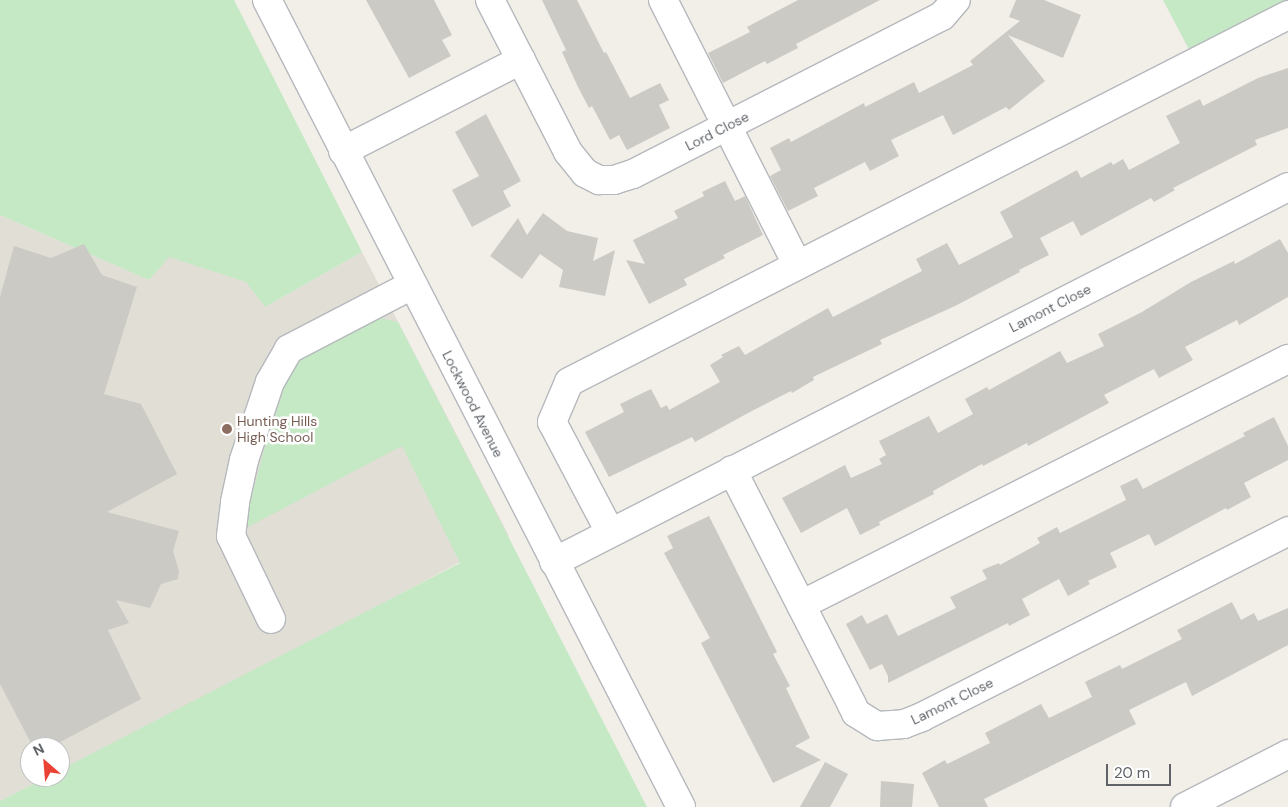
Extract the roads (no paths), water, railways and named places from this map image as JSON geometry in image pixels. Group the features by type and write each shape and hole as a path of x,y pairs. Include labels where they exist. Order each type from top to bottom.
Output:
{"street":[{"name":"Lockwood Avenue","path":"267,0 681,807"},
{"name":"Lord Close","path":"490,0 568,152 585,173 598,180 614,180 633,174 942,16 956,0"},
{"path":"662,0 797,264"},
{"path":"610,532 552,422 568,382 1288,15"},
{"path":"343,151 521,60"},
{"name":"Lamont Close","path":"554,562 1288,187"},
{"path":"271,618 231,536 235,502 244,460 270,382 289,349 412,285"},
{"path":"800,605 1288,359"},
{"name":"Lamont Close","path":"732,470 856,713 877,726 897,725 922,717 1288,531"},
{"path":"1184,807 1288,754"}],"place":[{"name":"Hunting Hills High School","path":"227,429"}]}
